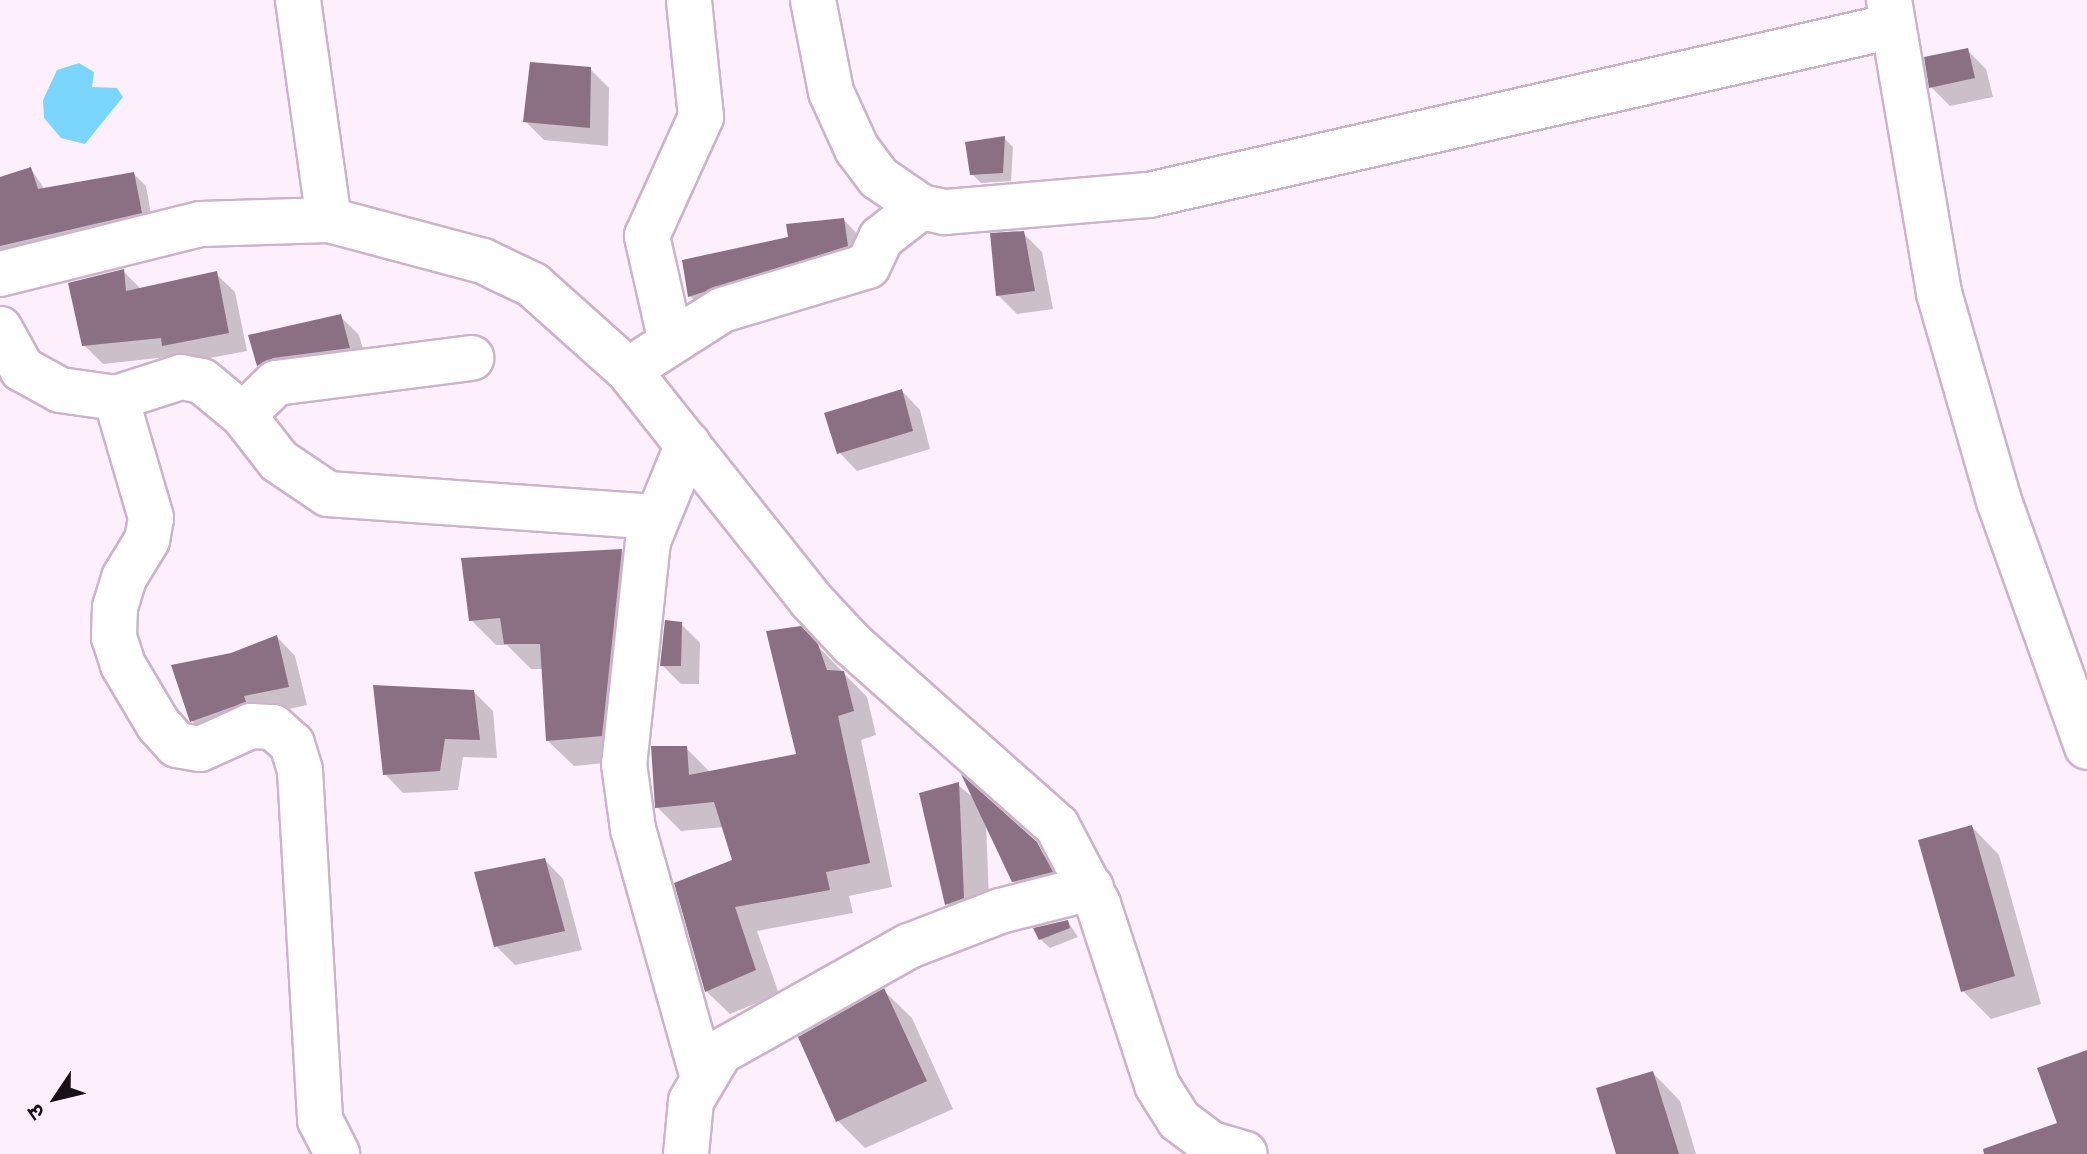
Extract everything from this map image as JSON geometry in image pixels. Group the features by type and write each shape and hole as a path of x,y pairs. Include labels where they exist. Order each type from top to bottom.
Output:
{"street":[{"path":"298,0 329,220"},
{"path":"671,342 647,236 701,117 689,0"},
{"path":"813,0 831,92 857,149 879,178 921,207 972,212 1149,195 1891,13 1939,293 1999,501 2087,747"},
{"path":"628,370 722,310 868,266 881,238 921,207"},
{"path":"0,274 201,224 329,220 483,261 533,285 628,370 811,600 852,644 1057,826 1091,888 1157,1085 1179,1120 1211,1144 1245,1154"},
{"path":"0,329 22,369 39,383 116,398 181,377 202,381 243,415 279,461 328,494 654,517"},
{"path":"243,415 276,383 471,358"},
{"path":"116,398 151,518 147,540 124,578 115,607 114,637 123,665 158,724 177,745 200,749 251,726 273,727 292,744 300,771 320,1120 337,1154"},
{"path":"688,444 654,517 625,778 633,829 702,1075"},
{"path":"686,1154 691,1101 702,1075 720,1052 909,946 1000,911 1091,888"}],"water":[{"path":"79,63 94,72 92,87 117,88 123,97 85,144 61,138 44,118 43,100 57,70"}],"building":[{"path":"1968,48 1975,78 1929,88 1924,57"},
{"path":"530,62 591,67 590,128 523,122"},
{"path":"1005,136 1003,173 970,175 965,142"},
{"path":"31,167 38,189 134,172 142,213 0,246 0,177"},
{"path":"844,218 848,246 688,297 682,260 788,237 786,224"},
{"path":"1024,231 1035,291 996,296 990,233"},
{"path":"124,269 126,291 217,271 229,333 162,346 161,338 82,346 68,283"},
{"path":"341,314 350,348 273,358 257,366 248,335"},
{"path":"902,389 913,431 837,454 824,413"},
{"path":"622,549 602,736 546,741 540,644 504,644 500,618 469,621 461,558"},
{"path":"665,620 682,622 681,666 660,666"},
{"path":"801,626 818,644 827,670 844,671 854,711 838,716 870,863 826,872 830,890 735,907 756,970 705,992 674,883 732,860 714,802 655,808 651,746 687,746 689,775 796,754 766,631"},
{"path":"277,635 289,687 244,696 246,702 190,722 171,665 231,653"},
{"path":"373,685 474,690 480,740 445,739 440,771 383,775"},
{"path":"961,774 1037,842 1053,872 1012,882"},
{"path":"959,782 964,898 945,905 919,793"},
{"path":"1972,825 2015,976 1961,992 1918,840"},
{"path":"545,858 565,931 494,947 474,872"},
{"path":"1068,920 1070,928 1039,940 1033,928"},
{"path":"884,988 927,1081 836,1122 798,1037"},
{"path":"2087,1050 2087,1154 1984,1154 1983,1149 2057,1123 2037,1068"},
{"path":"1653,1071 1679,1154 1616,1154 1596,1088"}]}
